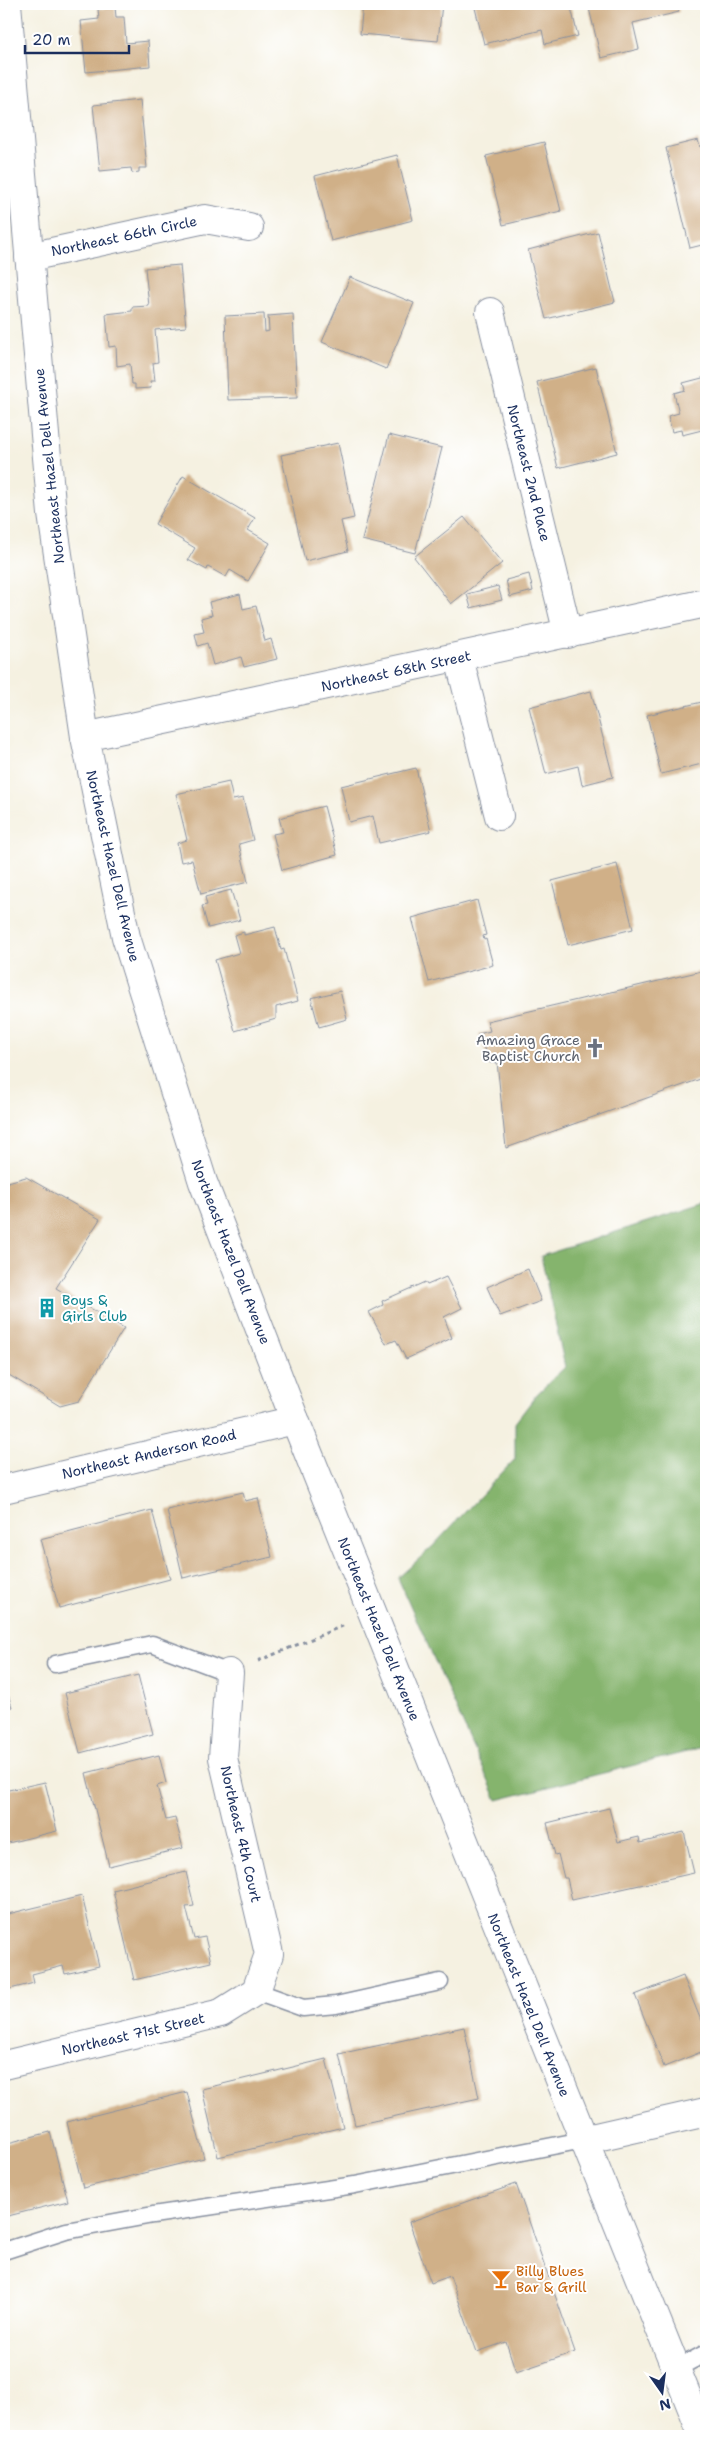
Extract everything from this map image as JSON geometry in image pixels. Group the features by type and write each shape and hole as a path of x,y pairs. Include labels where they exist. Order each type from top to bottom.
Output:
{"main road":[{"name":"Northeast Hazel Dell Avenue","path":"7,4 10,90 29,257 52,514 85,737 129,947 203,1182 295,1420 703,2436"},
{"name":"Northeast 66th Circle","path":"29,257 204,219 249,227"},
{"name":"Northeast 2nd Place","path":"490,312 568,634"},
{"name":"Northeast 68th Street","path":"85,737 459,658 706,603"},
{"path":"459,658 499,816"},
{"name":"Northeast Anderson Road","path":"4,1489 295,1420"},
{"name":"Northeast 4th Court","path":"229,1673 223,1758 269,1954 256,1991"},
{"name":"Northeast 71st Street","path":"4,2065 221,2013 256,1991"},
{"path":"583,2140 706,2112"}],"lane":[{"path":"55,1664 152,1644 229,1673"},
{"path":"256,1991 303,2008 336,2006 440,1982"},
{"path":"4,2251 66,2231 153,2215 355,2185 583,2140"},
{"path":"676,2369 706,2353"}],"path":[{"path":"229,1673 373,1614"}],"green space":[{"path":"706,1203 706,1747 497,1800 398,1578 433,1546 515,1459 515,1423 537,1394 565,1367 541,1256"}],"building":[{"path":"363,4 442,4 438,41 360,34"},
{"path":"474,4 570,4 578,36 545,44 542,30 484,44"},
{"path":"588,4 677,4 679,12 633,23 639,49 601,58"},
{"path":"115,7 116,17 124,17 126,43 148,41 150,66 86,72 81,21 99,19 98,9"},
{"path":"140,100 147,168 139,168 139,172 132,173 131,168 100,171 93,105"},
{"path":"698,140 700,147 706,146 706,244 690,248 666,148"},
{"path":"544,142 561,211 503,225 486,156"},
{"path":"397,155 413,220 331,241 315,176"},
{"path":"598,232 615,302 546,319 528,250"},
{"path":"180,265 186,327 155,330 158,362 153,363 155,381 150,381 151,388 135,389 135,384 132,384 130,364 117,366 116,346 109,347 106,314 132,311 132,307 149,306 145,268"},
{"path":"350,277 414,303 386,369 322,342"},
{"path":"264,314 265,332 269,331 268,316 293,314 297,398 228,400 225,316"},
{"path":"596,367 617,453 558,468 537,382"},
{"path":"706,377 706,410 704,410 706,429 682,435 681,430 672,432 668,416 679,413 674,393 685,390 683,383"},
{"path":"389,435 442,448 415,553 362,540"},
{"path":"338,443 354,518 341,521 348,551 305,561 281,455"},
{"path":"183,476 255,518 248,530 270,543 248,581 230,570 226,577 208,567 207,570 188,560 195,548 155,524"},
{"path":"464,517 502,563 451,604 414,557"},
{"path":"529,574 533,591 510,597 506,580"},
{"path":"498,586 502,600 471,608 467,594"},
{"path":"240,594 243,609 256,606 265,641 271,639 277,659 244,667 241,657 213,665 207,643 198,646 195,634 204,632 201,618 212,615 209,602"},
{"path":"591,691 613,777 582,785 578,766 546,774 529,707"},
{"path":"706,701 706,763 661,774 647,715"},
{"path":"416,768 431,831 379,843 373,816 349,822 341,786"},
{"path":"229,782 233,800 243,798 253,840 239,844 248,882 201,894 192,860 181,862 177,843 187,840 176,794"},
{"path":"324,806 337,855 282,870 273,834 283,832 279,818"},
{"path":"617,864 633,929 568,945 552,881"},
{"path":"231,890 240,920 208,928 202,906 207,905 205,897"},
{"path":"477,900 486,935 483,936 484,940 486,939 493,965 429,982 412,918"},
{"path":"275,927 281,950 284,949 298,1001 276,1007 276,1019 235,1031 215,960 239,953 234,935 244,932 244,935"},
{"name":"Amazing Grace Baptist Church","path":"706,970 706,1077 506,1148 497,1062 490,1063 478,1034 490,1031 487,1021"},
{"path":"340,991 347,1019 319,1027 311,998"},
{"name":"Boys & Girls Club","path":"26,1177 100,1219 56,1288 124,1328 79,1401 60,1406 4,1372 4,1183"},
{"path":"528,1269 541,1301 500,1316 487,1287"},
{"path":"446,1277 462,1308 444,1317 452,1338 406,1359 396,1340 386,1344 369,1312 383,1305 382,1301 425,1282 427,1285"},
{"path":"243,1492 245,1501 258,1498 272,1557 183,1578 167,1510"},
{"path":"152,1510 170,1579 59,1608 40,1539"},
{"path":"138,1675 153,1734 80,1753 65,1693"},
{"path":"4,1682 12,1707 4,1709"},
{"path":"159,1755 166,1783 157,1786 166,1820 175,1818 183,1848 109,1866 86,1773"},
{"path":"45,1782 57,1831 4,1844 4,1791"},
{"path":"609,1808 618,1842 639,1837 640,1843 684,1832 694,1873 572,1900 567,1878 564,1878 558,1854 555,1855 547,1823"},
{"path":"186,1872 194,1906 186,1907 194,1939 205,1937 211,1962 134,1980 113,1890"},
{"path":"82,1896 99,1966 65,1974 63,1966 32,1974 34,1983 6,1990 4,1981 4,1915"},
{"path":"683,1976 702,2023 706,2022 706,2050 664,2067 635,1995"},
{"path":"464,2027 479,2098 355,2125 339,2054"},
{"path":"326,2059 343,2127 218,2157 202,2089"},
{"path":"187,2092 204,2158 83,2188 67,2122"},
{"path":"50,2132 68,2201 4,2217 4,2144"},
{"name":"Billy Blues Bar & Grill","path":"516,2184 575,2352 516,2372 506,2342 477,2352 450,2276 431,2283 409,2222"}],"place":[{"name":"Amazing Grace Baptist Church","path":"595,1048"},
{"name":"Boys & Girls Club","path":"47,1308"},
{"name":"Billy Blues Bar & Grill","path":"501,2279"}]}
